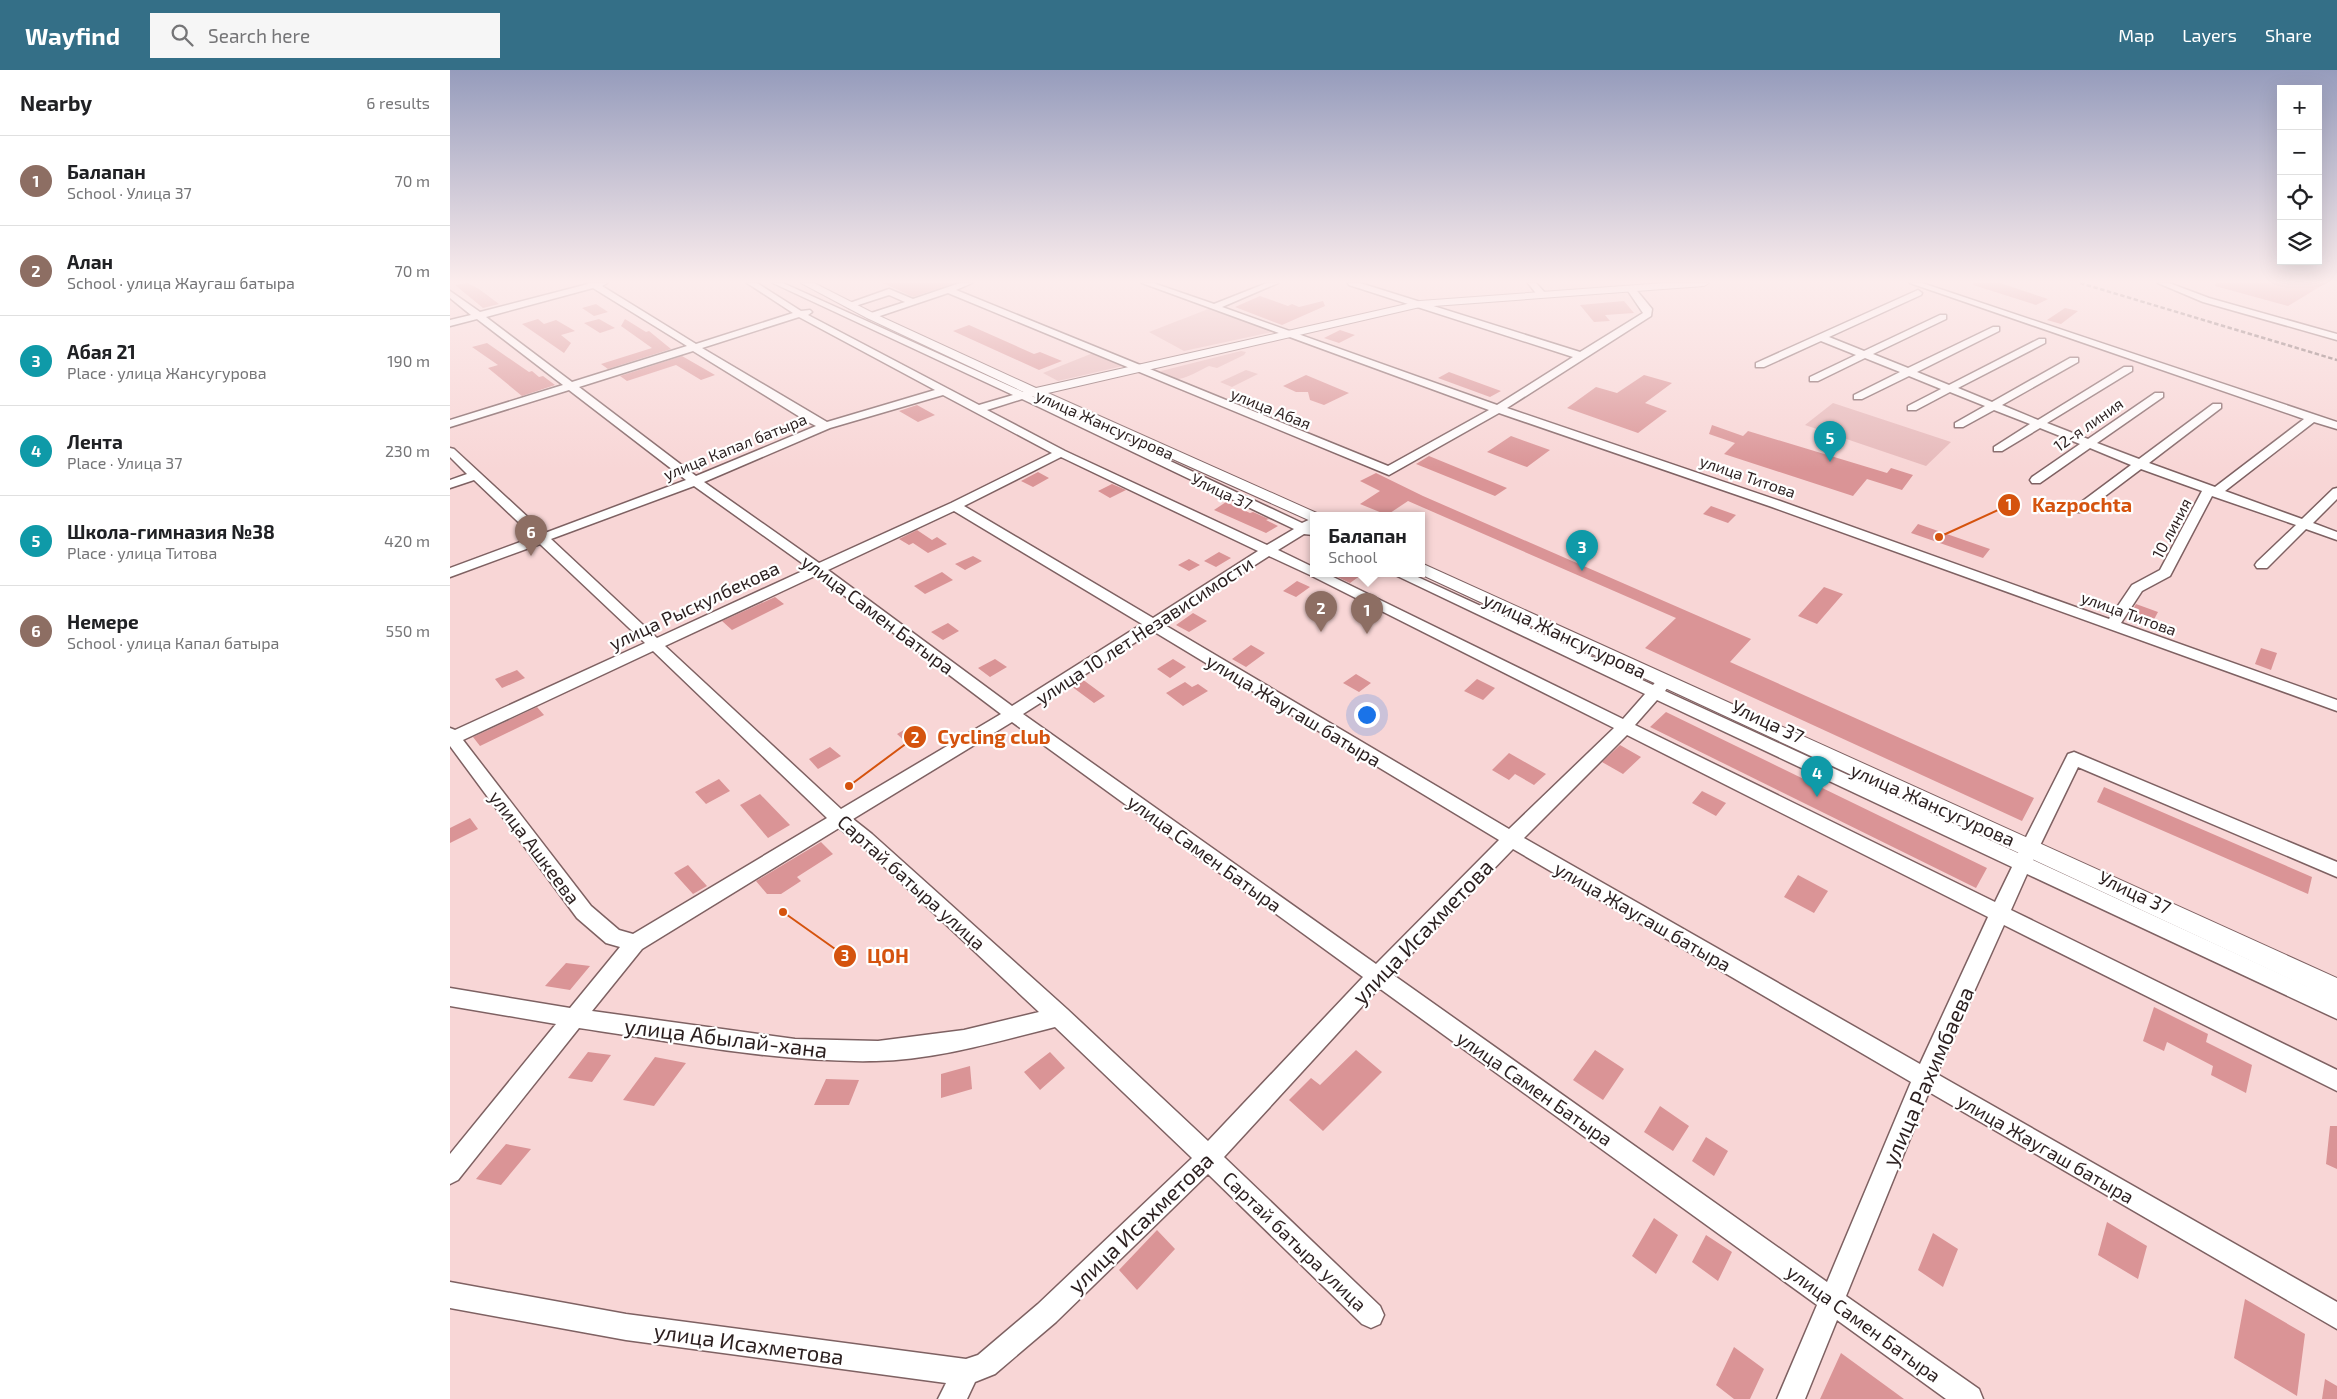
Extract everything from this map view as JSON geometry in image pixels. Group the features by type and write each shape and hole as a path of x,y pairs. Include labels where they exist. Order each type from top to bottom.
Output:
{"main road":[{"name":"улица Жансугурова","path":"934,345 1310,516"},
{"path":"1035,392 1236,345"},
{"name":"улица Жансугурова","path":"1425,570 1664,682 2030,847 2337,990"}],"street":[{"name":"улица Самен Батыра","path":"517,345 695,481 817,568 1012,714 1969,1399"},
{"path":"689,345 826,426"},
{"path":"450,424 698,345"},
{"path":"858,345 1061,453 1310,570"},
{"name":"Улица 37","path":"912,345 1310,532"},
{"name":"улица Абая","path":"1083,345 1389,472 1498,409"},
{"name":"улица Титова","path":"1321,345 1498,409 1750,495 2337,706"},
{"path":"1547,345 1581,356"},
{"path":"1498,409 1599,345"},
{"path":"1760,366 1803,345"},
{"path":"1840,345 2140,464 2337,536"},
{"path":"1814,379 1885,345"},
{"path":"1858,397 1962,345"},
{"path":"1912,408 2034,345"},
{"path":"2097,345 2337,426"},
{"path":"1959,424 2074,360"},
{"path":"1998,449 2128,369"},
{"name":"улица Капал батыра","path":"450,573 695,481 826,426 944,391"},
{"path":"978,409 1035,392"},
{"name":"12-я линия","path":"2036,480 2159,395"},
{"path":"2080,509 2217,406"},
{"name":"10 линия","path":"2112,626 2137,588 2164,573 2171,564 2208,493 2216,492 2312,418"},
{"name":"Сартай батыра улица","path":"450,451 842,820 866,839 1060,1016 1209,1157 1371,1315"},
{"name":"улица Рыскулбекова","path":"451,736 955,506 1061,453"},
{"path":"450,484 476,475"},
{"path":"2262,565 2337,492"},
{"name":"улица Жаугаш батыра","path":"955,506 1510,839 2337,1316"},
{"name":"улица 10 лет Независимости","path":"450,1172 635,942 842,820 1310,524"},
{"path":"1324,577 1999,915 2337,1081"},
{"name":"Улица 37","path":"1407,577 2337,1010"},
{"name":"улица Исахметова","path":"450,1295 626,1327 966,1372 986,1365 1047,1313 1209,1157 1377,976 1510,839 1624,728 1664,682"},
{"name":"улица Ашкеева","path":"451,736 584,912 613,937 635,942"},
{"name":"улица Рахимбаева","path":"1791,1399 1924,1078 2030,847 2074,758 2337,870"},
{"name":"улица Абылай-хана","path":"450,997 574,1018 794,1049 878,1051 964,1040 1060,1016"},
{"path":"952,1399 966,1372"}],"shaded area":[{"path":"1173,345 1212,345 1184,351"},
{"path":"1241,351 1246,352 1244,355 1217,368 1209,366 1184,378 1170,379 1161,371"},
{"path":"1093,353 1123,366 1058,381 1043,373"},
{"path":"1246,370 1258,374 1232,387 1220,382"},
{"path":"1833,403 1951,442 1926,466 1805,425"}],"building":[{"path":"490,345 529,372 532,371 539,377 543,376 555,385 522,396 488,368 498,365 472,347"},
{"path":"552,345 570,345 564,353"},
{"path":"648,345 666,345 671,349 608,369 601,364 652,348"},
{"path":"984,345 1014,345 1034,354 1040,352 1062,361 1039,370"},
{"path":"682,356 715,375 701,380 676,365 627,381 620,376"},
{"path":"1449,372 1501,391 1490,397 1438,378"},
{"path":"1306,375 1349,393 1324,405 1310,400 1308,392 1296,392 1283,386"},
{"path":"1644,375 1672,383 1645,403 1667,411 1638,433 1567,408 1596,387 1617,393"},
{"path":"917,405 935,415 918,422 899,411"},
{"path":"1712,425 1743,436 1748,431 1887,473 1891,468 1913,475 1902,490 1867,479 1853,496 1724,454 1735,443 1709,434"},
{"path":"1511,436 1550,450 1527,467 1487,452"},
{"path":"1429,456 1507,488 1495,496 1416,464"},
{"path":"1038,472 1049,478 1033,487 1021,481"},
{"path":"1376,473 1423,496 1751,639 1730,662 2034,798 2022,821 1645,648 1676,618 1408,501 1392,512 1380,512 1360,504 1380,491 1360,481"},
{"path":"1112,484 1126,490 1110,498 1098,491"},
{"path":"1226,502 1269,519 1266,520 1278,526 1266,533 1214,510"},
{"path":"1711,506 1736,515 1728,523 1703,514"},
{"path":"1918,524 1990,549 1983,558 1911,533"},
{"path":"917,530 932,540 937,537 947,544 928,553 913,543 909,545 899,539"},
{"path":"1219,552 1231,558 1216,567 1204,561"},
{"path":"973,556 982,561 965,570 955,564"},
{"path":"1189,559 1200,565 1189,571 1178,565"},
{"path":"942,572 953,580 925,594 914,586"},
{"path":"1337,577 1358,577 1350,583"},
{"path":"1297,581 1310,587 1296,597 1283,591"},
{"path":"1824,587 1843,594 1817,624 1798,616"},
{"path":"775,597 784,604 732,630 722,621"},
{"path":"2136,604 2158,612 2150,627 2127,619"},
{"path":"1193,613 1207,621 1189,632 1176,625"},
{"path":"948,623 959,631 943,640 931,632"},
{"path":"1251,645 1265,653 1246,667 1232,659"},
{"path":"2261,648 2277,653 2271,670 2255,664"},
{"path":"995,659 1007,667 990,677 978,668"},
{"path":"1173,659 1186,667 1170,678 1157,669"},
{"path":"517,670 525,678 502,688 495,679"},
{"path":"1356,674 1371,683 1359,692 1343,683"},
{"path":"1082,679 1105,696 1094,703 1071,686"},
{"path":"1477,679 1495,688 1483,700 1464,691"},
{"path":"1185,682 1192,687 1198,684 1208,691 1183,706 1166,693"},
{"path":"537,707 544,715 480,746 473,737"},
{"path":"1666,712 1987,868 1976,888 1650,727"},
{"path":"914,724 925,734 908,744 897,734"},
{"path":"1620,745 1641,757 1623,774 1602,762"},
{"path":"830,747 841,756 818,769 809,759"},
{"path":"1509,753 1546,774 1534,785 1515,774 1509,780 1492,770"},
{"path":"719,779 730,791 706,804 695,792"},
{"path":"2104,787 2312,877 2308,894 2097,802"},
{"path":"1702,791 1726,803 1716,816 1692,803"},
{"path":"760,794 790,825 768,838 740,805"},
{"path":"470,818 478,829 450,843 450,828"},
{"path":"821,842 833,854 797,877 801,881 781,894 767,894 756,881"},
{"path":"688,865 707,886 693,894 674,873"},
{"path":"1798,875 1828,891 1814,913 1784,897"},
{"path":"566,963 590,966 570,990 545,986"},
{"path":"2154,1007 2208,1034 2206,1042 2252,1065 2246,1093 2211,1075 2213,1066 2167,1042 2164,1051 2143,1041"},
{"path":"1356,1050 1382,1072 1323,1131 1289,1100 1311,1078 1320,1085"},
{"path":"1595,1050 1624,1069 1603,1100 1573,1080"},
{"path":"588,1052 611,1055 592,1082 568,1078"},
{"path":"1050,1052 1065,1068 1040,1090 1024,1072"},
{"path":"655,1057 686,1063 654,1106 623,1100"},
{"path":"970,1066 972,1089 941,1098 941,1074"},
{"path":"826,1079 859,1080 849,1105 814,1105"},
{"path":"1660,1106 1689,1126 1673,1151 1644,1132"},
{"path":"2330,1126 2337,1126 2337,1169 2326,1164"},
{"path":"1706,1137 1728,1151 1714,1176 1692,1161"},
{"path":"506,1144 531,1149 501,1185 476,1179"},
{"path":"1654,1218 1678,1235 1656,1274 1632,1256"},
{"path":"2107,1222 2147,1246 2138,1279 2098,1255"},
{"path":"1157,1230 1175,1249 1137,1290 1119,1270"},
{"path":"1933,1233 1958,1249 1943,1287 1918,1270"},
{"path":"1706,1235 1732,1252 1718,1281 1692,1262"},
{"path":"2245,1299 2305,1334 2297,1396 2234,1358"},
{"path":"1734,1347 1764,1369 1750,1399 1734,1399 1716,1385"},
{"path":"1841,1353 1904,1399 1820,1399"},
{"path":"2325,1379 2337,1386 2337,1399 2322,1399"}],"railway":[{"path":"2287,345 2337,360"}],"place":[{"name":"Школа-гимназия №38","path":"1830,462"},
{"name":"Kazpochta","path":"1939,537"},
{"name":"Немере","path":"531,556"},
{"name":"Абая 21","path":"1582,571"},
{"name":"Алан","path":"1321,632"},
{"name":"Балапан","path":"1367,634"},
{"name":"Cycling club","path":"849,786"},
{"name":"Лента","path":"1817,797"},
{"name":"ЦОН","path":"783,912"}]}
